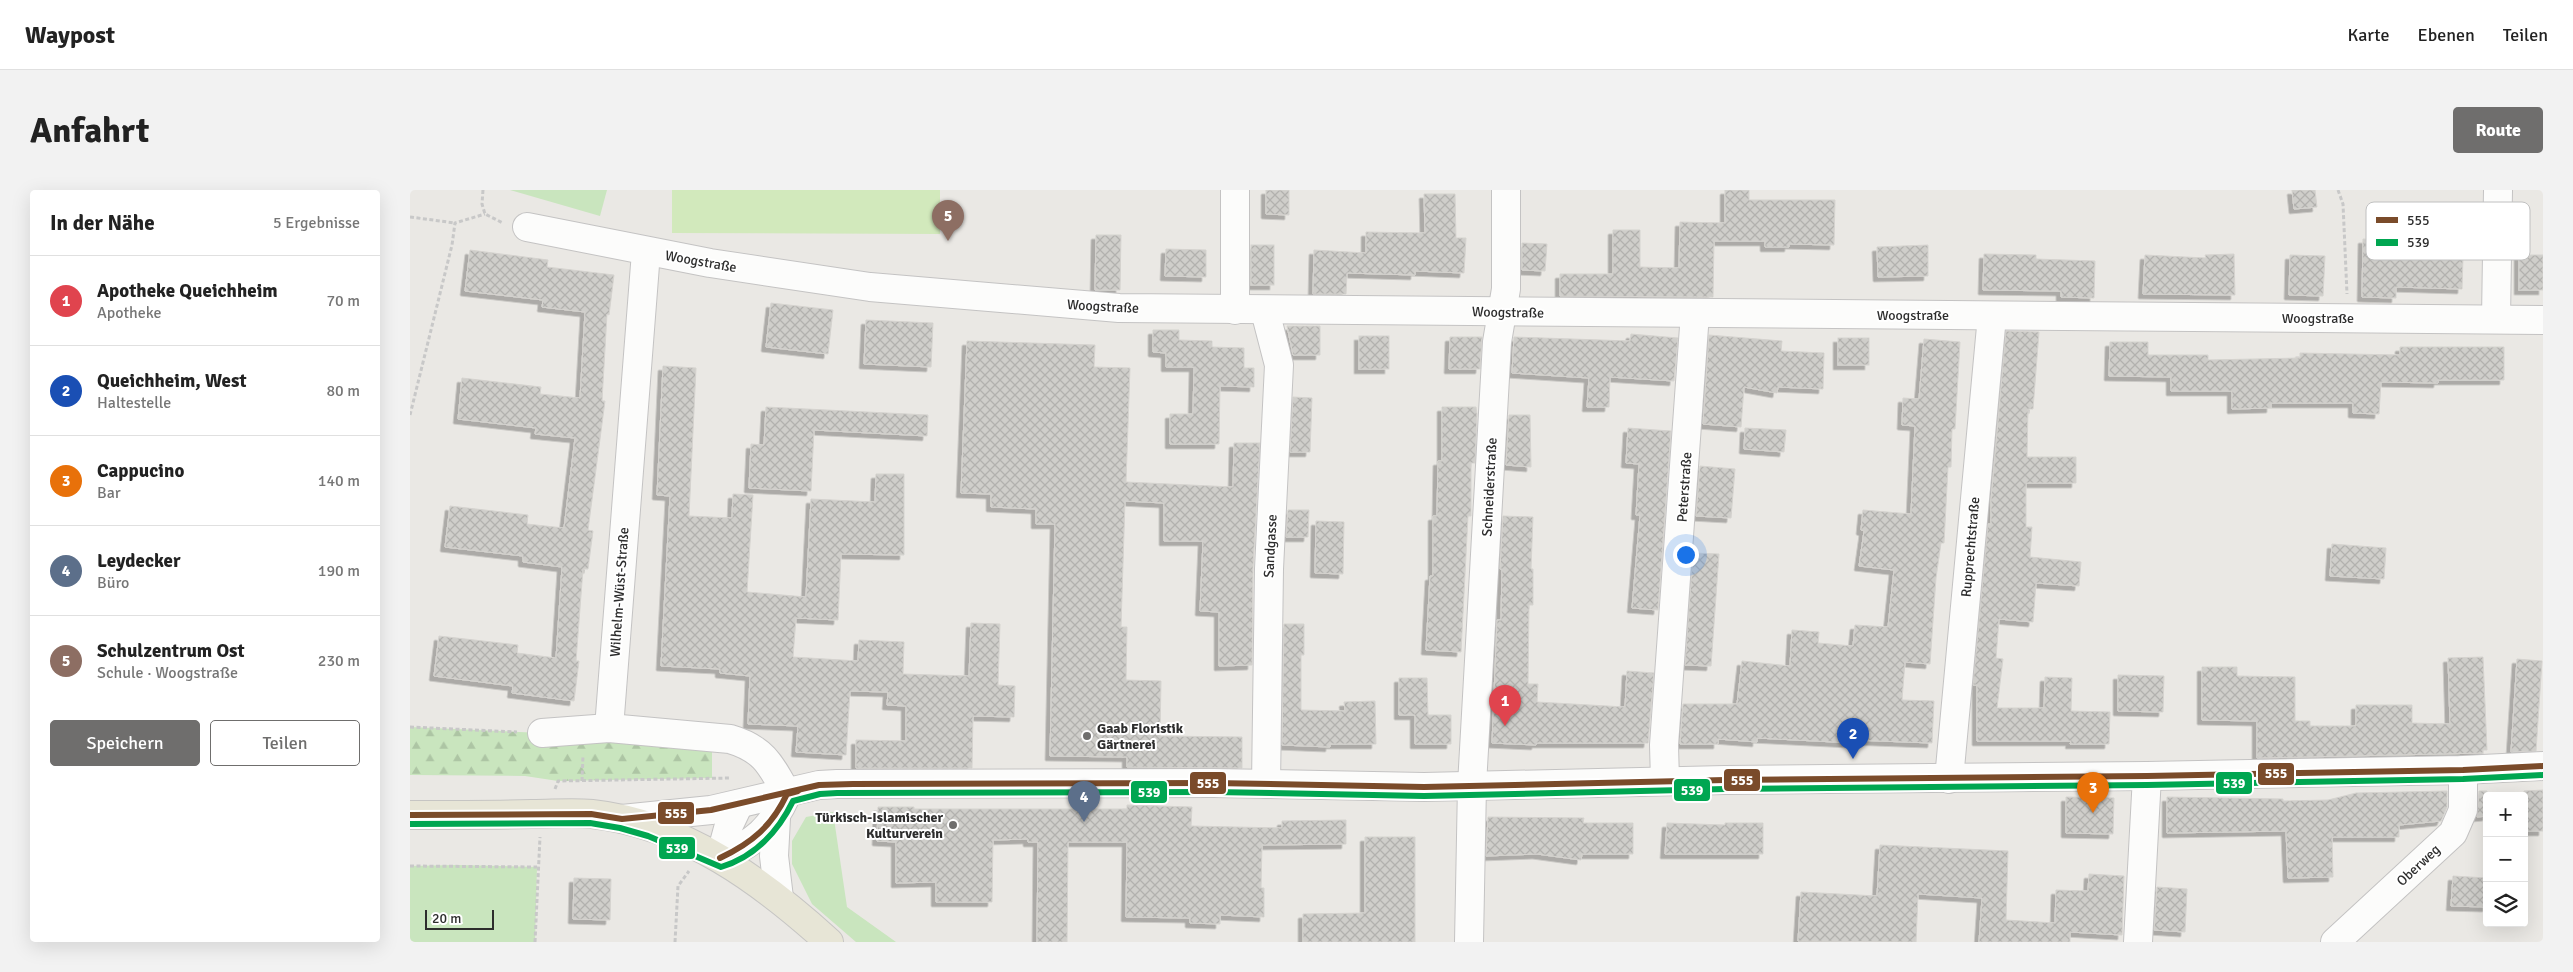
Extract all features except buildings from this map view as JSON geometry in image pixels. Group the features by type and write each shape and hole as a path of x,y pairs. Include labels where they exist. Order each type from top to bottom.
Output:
{"main road":[{"path":"410,815 591,814 622,819 651,828 712,854 779,898 829,942"}],"street":[{"path":"1235,190 1235,310"},
{"name":"Schneiderstraße","path":"1469,942 1472,785 1497,342 1506,289 1506,190"},
{"name":"Woogstraße","path":"527,227 646,252 880,288 1095,307 1265,311 1502,310 1695,314 2543,320"},
{"name":"Wilhelm-Wüst-Straße","path":"609,728 646,252"},
{"path":"2496,319 2497,260"},
{"name":"Sandgasse","path":"1265,311 1279,365 1269,578 1266,784"},
{"name":"Peterstraße","path":"1666,781 1664,745 1695,314"},
{"name":"Rupprechtstraße","path":"1949,779 1992,316"},
{"path":"542,733 609,728 712,736 746,744 764,756 781,806 774,856 779,898"},
{"path":"712,854 745,846 781,806 819,785 1266,784 1378,787 1666,781 2147,776 2463,770 2543,766"},
{"name":"Oberweg","path":"2335,942 2453,833 2463,810 2463,770"},
{"path":"2138,942 2147,776"},
{"path":"738,791 781,806"},
{"path":"622,819 712,810 738,791"},
{"path":"712,854 730,825 738,791"}],"path":[{"path":"483,190 482,204 485,214"},
{"path":"2338,190 2343,204 2348,318"},
{"path":"410,216 455,223 485,214 505,224 527,227"},
{"path":"410,413 452,246 455,223"},
{"path":"410,727 542,733"},
{"path":"544,814 558,781 738,791"},
{"path":"675,942 678,886 712,854"},
{"path":"410,866 538,867 535,942"}],"green space":[{"path":"510,190 607,190 600,216"},
{"path":"672,190 940,190 940,234 672,233"},
{"path":"410,727 542,733 712,736 712,778 558,781 525,776 410,775"},
{"path":"833,812 847,907 896,942 856,942 812,904 792,864 792,841 806,817"},
{"path":"410,866 537,867 535,942 410,942"}],"transit line":[{"name":"555","path":"410,815 591,814 622,819 711,810 819,785 853,784 1213,783 1424,787 1725,780 2147,776 2463,770 2543,766"},
{"name":"539","path":"410,824 590,823 620,828 648,836 721,867 744,857 764,842 780,823 793,801 820,794 837,793 1213,792 1424,796 1725,789 2147,785 2463,779 2543,775"},
{"name":"555","path":"720,858 751,840 768,824 787,794 798,791"}],"place":[{"name":"Schulzentrum Ost","path":"948,241"},
{"name":"Apotheke Queichheim","path":"1505,726"},
{"name":"Gaab Floristik Gärtnerei","path":"1087,736"},
{"name":"Queichheim, West","path":"1853,759"},
{"name":"Cappucino","path":"2093,813"},
{"name":"Leydecker","path":"1084,822"},
{"name":"Türkisch-Islamischer Kulturverein","path":"953,825"}]}
